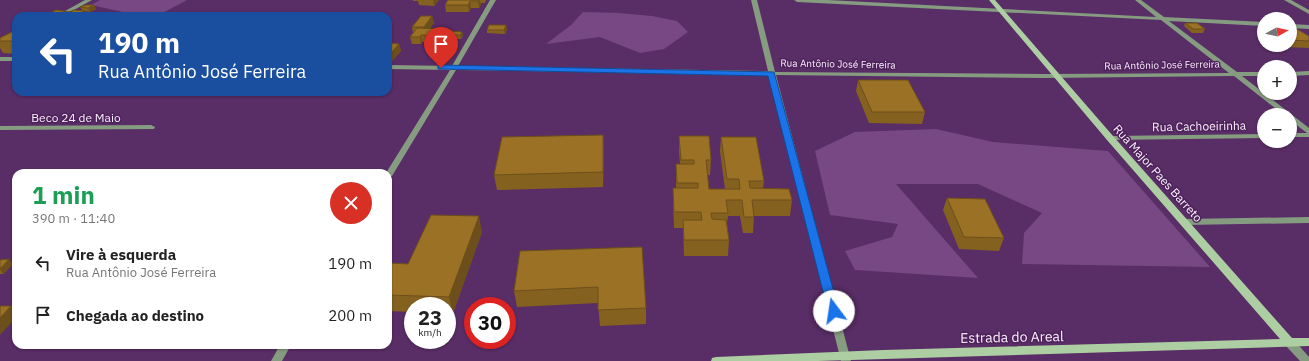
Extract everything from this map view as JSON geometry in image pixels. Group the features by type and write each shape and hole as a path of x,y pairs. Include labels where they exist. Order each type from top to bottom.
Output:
{"street":[{"path":"67,12 90,0"},
{"path":"392,169 454,68 493,0"},
{"path":"754,0 846,358"},
{"path":"797,0 1257,24"},
{"name":"Rua Major Paes Barreto","path":"992,0 1110,138 1306,361"},
{"path":"1138,0 1278,108"},
{"path":"1287,0 1309,12"},
{"path":"1297,26 1309,27"},
{"path":"0,59 12,59"},
{"name":"Rua Antônio José Ferreira","path":"392,67 772,74 1057,76 1257,74"},
{"path":"1297,74 1309,73"},
{"path":"1297,122 1309,131"},
{"name":"Beco 24 de Maio","path":"0,128 151,127"},
{"path":"1297,135 1309,135"},
{"name":"Rua Cachoeirinha","path":"1110,138 1257,136"},
{"path":"1185,222 1309,220"},
{"name":"Estrada do Areal","path":"716,361 884,358 1309,342"},
{"path":"276,361 284,349"}],"shaded area":[{"path":"100,0 187,0 164,12 123,12 91,5"},
{"path":"583,12 652,16 677,21 688,32 664,49 640,53 600,37 546,44 571,25"},
{"path":"936,129 993,142 1108,151 1210,267 1022,264 1024,233 1042,213 978,184 896,184 978,278 855,270 845,251 892,237 898,224 830,215 815,151 855,132"}],"building":[{"path":"448,0 479,0 470,1 468,5 445,5"},
{"path":"94,5 88,8 80,7"},
{"path":"56,10 70,12 52,12"},
{"path":"74,10 85,11 82,12 69,12"},
{"path":"421,16 432,16 424,27 412,27"},
{"path":"1185,23 1197,23 1205,29 1193,29"},
{"path":"489,25 506,25 504,30 487,30"},
{"path":"417,28 446,29 441,36 421,35 420,37 410,37"},
{"path":"1297,29 1309,36 1309,41 1297,40"},
{"path":"450,31 462,32 460,35 448,35"},
{"path":"12,32 12,41 0,41 0,38"},
{"path":"392,43 399,44 392,52"},
{"path":"858,80 908,80 925,112 872,112"},
{"path":"603,135 603,172 494,175 502,137"},
{"path":"679,136 709,136 711,160 706,160 709,189 740,189 739,179 727,179 721,137 756,137 764,181 749,181 750,188 789,189 792,200 752,200 754,217 744,217 742,200 726,200 728,213 711,213 712,219 726,220 729,240 684,240 683,220 702,220 701,212 674,212 673,188 698,188 698,183 677,183 676,164 694,164 694,160 681,160"},
{"path":"947,198 985,199 1004,238 964,237"},
{"path":"431,215 479,216 449,297 392,295 392,263 408,264"},
{"path":"642,247 646,308 598,310 598,287 514,291 520,251"},
{"path":"9,259 0,269 0,260"},
{"path":"0,306 11,306 0,318"}],"route":[{"path":"441,68 772,74 834,311"}]}
